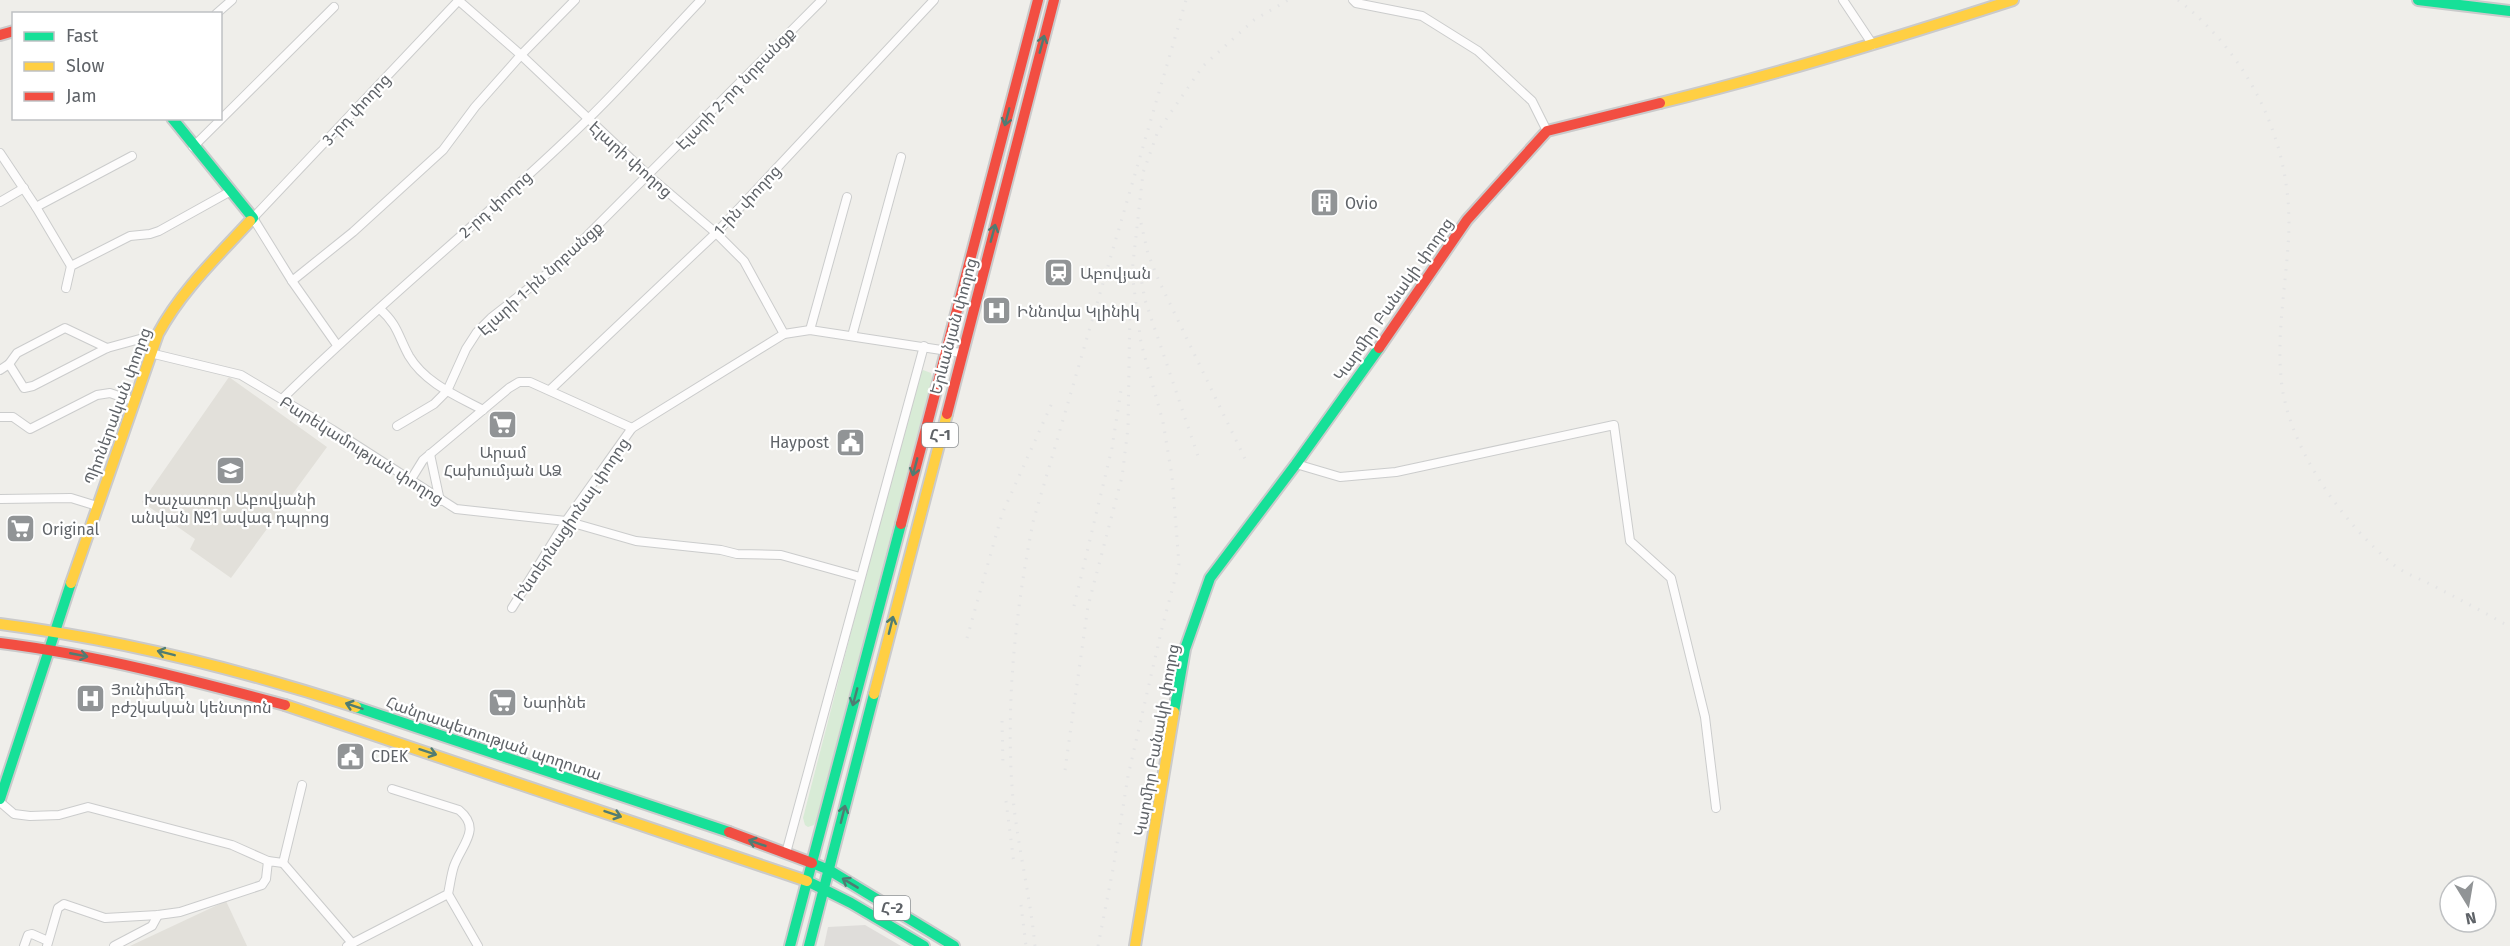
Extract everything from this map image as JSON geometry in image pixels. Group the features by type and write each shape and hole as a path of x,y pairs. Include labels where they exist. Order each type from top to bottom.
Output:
{"main road":[{"name":"Երևանյան փողոց","path":"812,863 1038,0"},
{"name":"Երևանյան փողոց","path":"829,870 1054,0"},
{"path":"1547,131 1723,88 1873,45 2013,0"},
{"path":"2418,0 2510,11"},
{"path":"173,120 253,218"},
{"name":"Կարմիր Բանակի փողոց","path":"1135,946 1185,649 1210,578 1296,464 1467,220 1547,131"},
{"name":"Պիոներական փողոց","path":"0,801 54,629 158,334 170,311 184,293 253,218"},
{"name":"Հանրապետության պողոտա","path":"0,624 54,629 166,652 309,691 812,863 829,870 954,946"},
{"name":"Հանրապետության պողոտա","path":"0,643 48,649 162,672 303,710 807,881 851,903 924,946"},
{"name":"Հ-1","path":"790,946 812,863"},
{"name":"Հ-1","path":"809,946 829,870"}],"street":[{"path":"218,12 232,0"},
{"name":"Էլարի փողոց","path":"459,0 744,261 784,334"},
{"name":"3-րդ փողոց","path":"253,218 459,0"},
{"path":"292,281 353,232 443,150 475,107 521,55 575,0"},
{"name":"2-րդ փողոց","path":"282,399 337,345 380,309 588,119 701,0"},
{"name":"Էլարի 2-րդ նրբանցք","path":"649,176 822,0"},
{"name":"1-ին փողոց","path":"550,390 716,233 934,0"},
{"path":"1353,0 1356,3 1422,16 1478,51 1532,101 1547,131"},
{"path":"1843,0 1873,45"},
{"path":"222,118 334,7"},
{"path":"193,147 220,120"},
{"path":"0,153 71,266 66,288"},
{"path":"36,207 132,156"},
{"path":"852,336 901,157"},
{"name":"Էլարի 1-ին նրբանցք","path":"447,391 466,349 491,318 557,266 649,176"},
{"path":"0,202 24,188"},
{"path":"71,266 130,236 159,231 231,191"},
{"path":"810,330 848,197"},
{"path":"253,218 292,281 337,345"},
{"path":"380,309 392,320 410,357 431,381 483,410"},
{"path":"0,370 9,364 17,353 65,328 108,348"},
{"name":"Ինտերնացիոնալ փողոց","path":"512,608 566,521 632,428 784,334 810,330 961,353"},
{"path":"9,364 24,388 33,386 108,348 158,334"},
{"path":"786,853 924,346"},
{"name":"Բարեկամության փողոց","path":"150,353 241,375 333,430 440,501 456,509 566,521 636,541 721,550 737,554 781,555 860,577"},
{"path":"410,481 416,469 430,454 519,382 530,382 550,390 632,428"},
{"path":"397,426 434,405 447,391"},
{"path":"0,417 13,417 30,429 97,395 110,393 133,401"},
{"path":"1296,464 1340,477 1396,472 1614,425 1630,541 1671,578 1705,717 1716,808"},
{"path":"430,454 440,501"},
{"path":"0,499 71,498 97,506"},
{"path":"283,863 302,785"},
{"path":"392,789 451,806 466,816 470,834 454,865 448,894 478,946"},
{"path":"0,801 14,814 30,816 59,814 88,807 232,845 268,861 283,863 350,945 448,894"},
{"path":"24,946 28,936 32,934 47,944 58,908 64,904 105,918 180,912 262,885 266,879 268,861"},
{"path":"114,946 152,926 158,915"}],"shaded area":[{"path":"229,377 327,447 231,578 190,549 195,539 142,502"},
{"path":"226,901 247,946 130,946"},
{"path":"865,925 901,946 824,946 828,927"}],"green space":[{"path":"923,370 931,373 932,378 816,821 814,825 808,827 803,818 917,377"}],"railway":[{"path":"1035,946 1014,807 1010,754 1014,654 1022,588 1033,522 1186,0"},
{"path":"1098,946 1128,776 1179,564 1172,476 1163,422 1141,343 1132,272 1143,173 1158,131 1203,66 1254,20 1288,0"},
{"path":"2178,0 2205,23 2248,78 2264,109 2276,142 2285,176 2289,211 2281,328 2281,378 2285,404 2306,456 2320,481 2355,528 2394,565 2510,627"},
{"path":"1141,223 1148,254 1159,281 1247,463"},
{"path":"1140,273 1145,300 1200,462"},
{"path":"1065,770 1088,606 1122,477 1128,428 1130,306"},
{"path":"1074,606 1112,448 1121,390"},
{"path":"967,638 1002,514 1052,403"},
{"path":"1002,721 1003,766"},
{"path":"1006,801 1014,864"},
{"path":"1021,905 1026,946"}],"traffic: fast":[{"path":"2418,0 2510,11"},
{"path":"174,120 253,218 250,221"},
{"path":"1174,712 1185,649 1210,578 1296,464 1379,348"},
{"path":"790,946 901,524"},
{"path":"0,799 71,583"},
{"path":"809,946 874,694"},
{"path":"356,707 729,832"},
{"path":"812,863 829,870 954,946"},
{"path":"807,881 851,903 924,946"}],"traffic: slow":[{"path":"1660,103 1837,55 2013,0"},
{"path":"71,583 158,334 177,303 250,221"},
{"path":"874,694 947,414"},
{"path":"0,624 91,638 180,657 268,680 356,707"},
{"path":"285,705 807,881"},
{"path":"1135,946 1174,712"}],"traffic: jam":[{"path":"901,524 1038,0"},
{"path":"947,414 1054,0"},
{"path":"0,35 12,32"},
{"path":"1379,348 1467,220 1547,131 1660,103"},
{"path":"0,643 108,661 285,705"},
{"path":"729,832 812,863"}],"place":[{"name":"Ovio","path":"1324,203"},
{"name":"Աբովյան","path":"1059,273"},
{"name":"Իննովա Կլինիկ","path":"996,311"},
{"name":"Արամ Հախումյան ԱՁ","path":"503,424"},
{"name":"Haypost","path":"850,442"},
{"name":"Խաչատուր Աբովյանի անվան №1 ավագ դպրոց","path":"230,471"},
{"name":"Original","path":"21,529"},
{"name":"Յունիմեդ բժշկական կենտրոն","path":"90,698"},
{"name":"Նարինե","path":"502,702"},
{"name":"CDEK","path":"350,756"}]}
